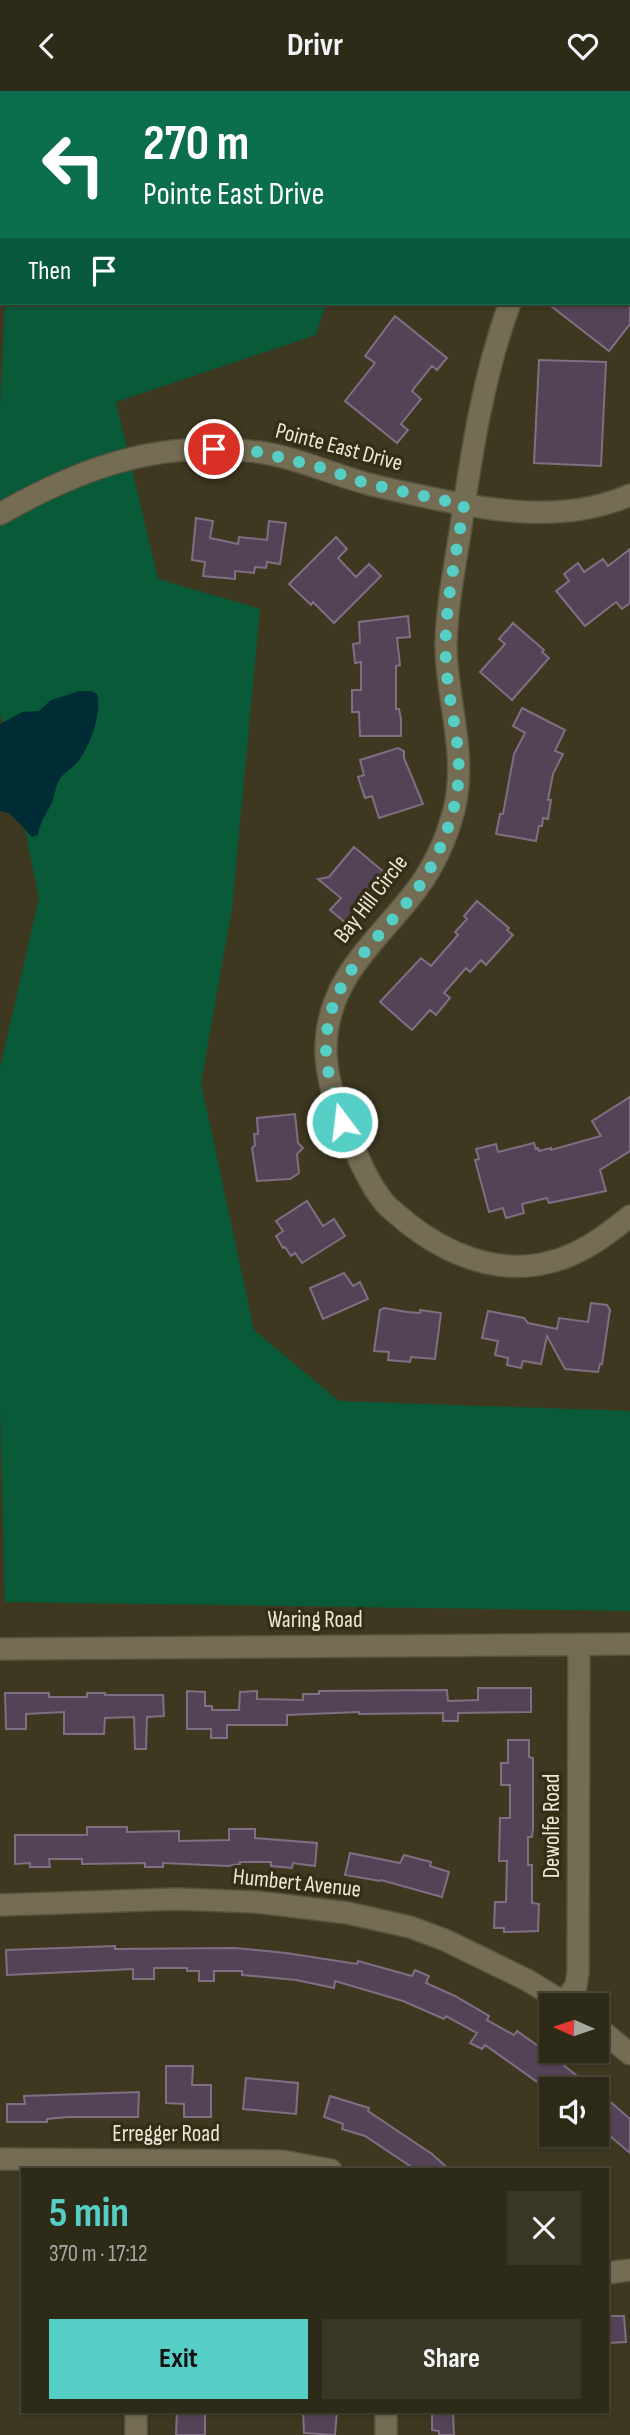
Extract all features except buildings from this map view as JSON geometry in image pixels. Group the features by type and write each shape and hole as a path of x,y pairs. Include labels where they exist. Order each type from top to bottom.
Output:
{"street":[{"name":"Bay Hill Circle","path":"509,305 482,401 446,621 446,665 458,742 459,770 454,810 438,855 418,887 350,968 332,1006 328,1024 327,1066 342,1122 369,1181 386,1205 424,1236 451,1252 485,1263 526,1265 550,1262 580,1251 630,1216"},
{"name":"Pointe East Drive","path":"0,514 77,474 123,459 156,452 214,449 259,452 323,468 365,483 464,505 534,513 571,512 614,502 630,495"},
{"name":"Waring Road","path":"0,1649 630,1644"},
{"name":"Dewolfe Road","path":"572,1993 578,1972 579,1645"},
{"name":"Humbert Avenue","path":"0,1905 177,1899 268,1903 348,1913 410,1927 445,1940 548,1993"},
{"path":"609,2037 630,2054"},
{"name":"Erregger Road","path":"0,2159 132,2165 282,2161 320,2168"},
{"path":"609,2273 630,2270"},
{"path":"136,2413 136,2435"},
{"path":"386,2413 386,2435"}],"green space":[{"path":"5,305 325,305 316,335 116,402 158,579 260,609 232,908 201,1083 254,1330 339,1401 630,1411 630,1611 5,1602 0,1406 0,1068 39,898 0,711 0,409"}],"water":[{"path":"80,691 97,694 98,710 94,728 79,760 59,781 38,835 32,837 10,814 0,811 0,724 22,712 39,711 51,700"}],"route":[{"path":"214,449 259,452 323,468 365,483 464,505 446,621 446,665 458,742 459,770 454,810 438,855 418,887 350,968 332,1006 326,1048 327,1066 342,1122"}]}
